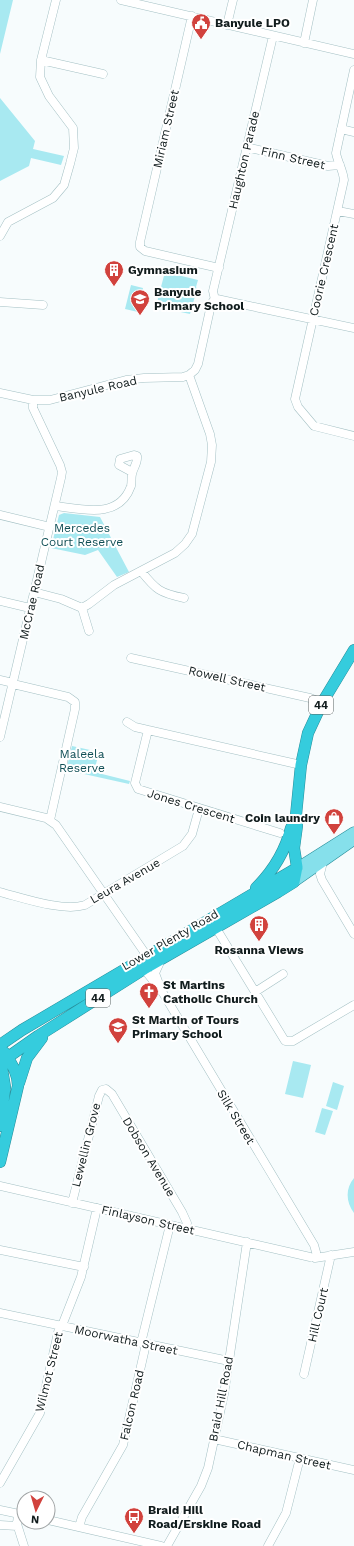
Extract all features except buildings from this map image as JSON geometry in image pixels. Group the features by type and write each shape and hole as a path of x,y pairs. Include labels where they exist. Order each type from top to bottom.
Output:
{"highway":[{"name":"44","path":"297,868 294,850 297,826 296,815 301,765 308,733 322,703 354,650"},
{"name":"44","path":"243,901 267,877 281,857 296,815"},
{"path":"281,857 280,864 291,880"},
{"name":"Lower Plenty Road","path":"2,1060 144,969 278,892 291,880 297,868"},
{"name":"Lower Plenty Road","path":"0,1046 10,1038 147,956 266,887 291,880"},
{"path":"266,887 275,888 278,892"},
{"path":"16,1093 27,1058 52,1028"},
{"path":"10,1038 13,1046 25,1045"},
{"path":"0,1046 5,1078 2,1091 0,1126"},
{"path":"0,1162 18,1084 14,1068 2,1060"}],"main road":[{"name":"Lower Plenty Road","path":"297,868 354,832"},
{"name":"Lower Plenty Road","path":"291,880 309,871 354,840"}],"street":[{"path":"0,236 8,222 53,198 64,186 74,148 73,128 49,96 40,78 42,60 56,0"},
{"path":"121,0 354,54"},
{"path":"228,25 233,0"},
{"path":"304,43 313,0"},
{"name":"Miriam Street","path":"192,16 140,246 145,251 219,268"},
{"name":"Haughton Parade","path":"217,299 213,291 216,284 246,147 273,36"},
{"path":"42,60 104,74"},
{"name":"Coorie Crescent","path":"354,70 336,153 344,172 344,180 296,394 296,404 314,426 354,436"},
{"path":"341,129 354,132"},
{"name":"Finn Street","path":"246,147 328,166 340,165"},
{"path":"338,211 354,214"},
{"path":"82,608 114,585 170,557 180,549 192,534 197,521 211,462 212,445 210,434 189,375 197,367 211,305 217,299 354,328"},
{"path":"0,302 44,305"},
{"name":"Banyule Road","path":"0,393 33,400 50,400 126,380 144,378 183,378 189,375"},
{"name":"McCrae Road","path":"0,737 62,472 34,408 33,400"},
{"path":"55,506 100,511 112,508 123,500 131,486 132,472"},
{"path":"0,516 50,527"},
{"path":"141,571 158,590 184,598"},
{"path":"34,592 61,599 82,608 89,631"},
{"path":"0,600 30,608"},
{"name":"Rowell Street","path":"131,658 310,698 322,703"},
{"path":"0,680 68,697 75,702 75,709 50,820"},
{"path":"127,722 135,727 301,765"},
{"name":"Jones Crescent","path":"148,730 136,780 137,788 141,791 280,833"},
{"path":"0,807 50,820 58,828 147,956"},
{"name":"Leura Avenue","path":"0,892 67,907 85,905 184,846 192,834 199,809"},
{"path":"323,862 320,874 323,882 354,934"},
{"path":"309,871 323,882"},
{"path":"216,928 283,1039 289,1042 293,1041 354,1005"},
{"name":"Silk Street","path":"161,960 155,973 163,994"},
{"name":"Silk Street","path":"144,969 163,994 310,1240 313,1254"},
{"path":"255,992 283,974"},
{"name":"Lewellin Grove","path":"72,1203 99,1096 104,1090"},
{"name":"Dobson Avenue","path":"104,1090 108,1090 112,1094 182,1212 187,1223 186,1229"},
{"name":"Finlayson Street","path":"0,1186 296,1253 331,1255 354,1252"},
{"name":"Wilmot Street","path":"0,1484 40,1413 61,1326 84,1267 97,1208"},
{"name":"Falcon Road","path":"79,1527 82,1517 123,1445 143,1343 170,1225"},
{"name":"Braid Hill Road","path":"167,1546 205,1478 229,1362 247,1242"},
{"path":"0,1250 84,1267"},
{"name":"Hill Court","path":"304,1374 331,1255"},
{"name":"Moorwatha Street","path":"0,1313 229,1362"},
{"name":"Chapman Street","path":"214,1439 354,1470"},
{"path":"268,1546 286,1513 300,1458"},
{"path":"0,1510 16,1513"},
{"path":"56,1522 161,1546"},
{"path":"0,1525 16,1526"},
{"path":"18,1530 24,1546"}],"green space":[{"path":"0,0 13,0 0,54"},
{"path":"0,98 35,141 33,149 64,156 61,165 31,158 29,166 0,181"},
{"path":"165,272 198,280 190,314 157,307"},
{"path":"131,285 143,288 138,312 125,309"},
{"name":"Mercedes Court Reserve","path":"64,513 100,517 129,572 117,577 98,550 85,555 51,548 59,515"},
{"name":"Maleela Reserve","path":"72,746 99,752 94,772 130,781 129,784 66,770"},
{"path":"293,1061 311,1065 303,1098 285,1094"},
{"path":"333,1082 344,1086 337,1110 326,1106"},
{"path":"322,1108 333,1111 325,1135 315,1132"},
{"path":"354,1178 354,1213 349,1204 348,1191"}],"place":[{"name":"Banyule LPO","path":"201,40"},
{"name":"Gymnasium","path":"114,287"},
{"name":"Banyule Primary School","path":"140,316"},
{"name":"Coin laundry","path":"334,835"},
{"name":"Rosanna Views","path":"259,942"},
{"name":"St Martins Catholic Church","path":"149,1009"},
{"name":"St Martin of Tours Primary School","path":"118,1044"},
{"name":"Braid Hill Road/Erskine Road","path":"134,1534"}]}
